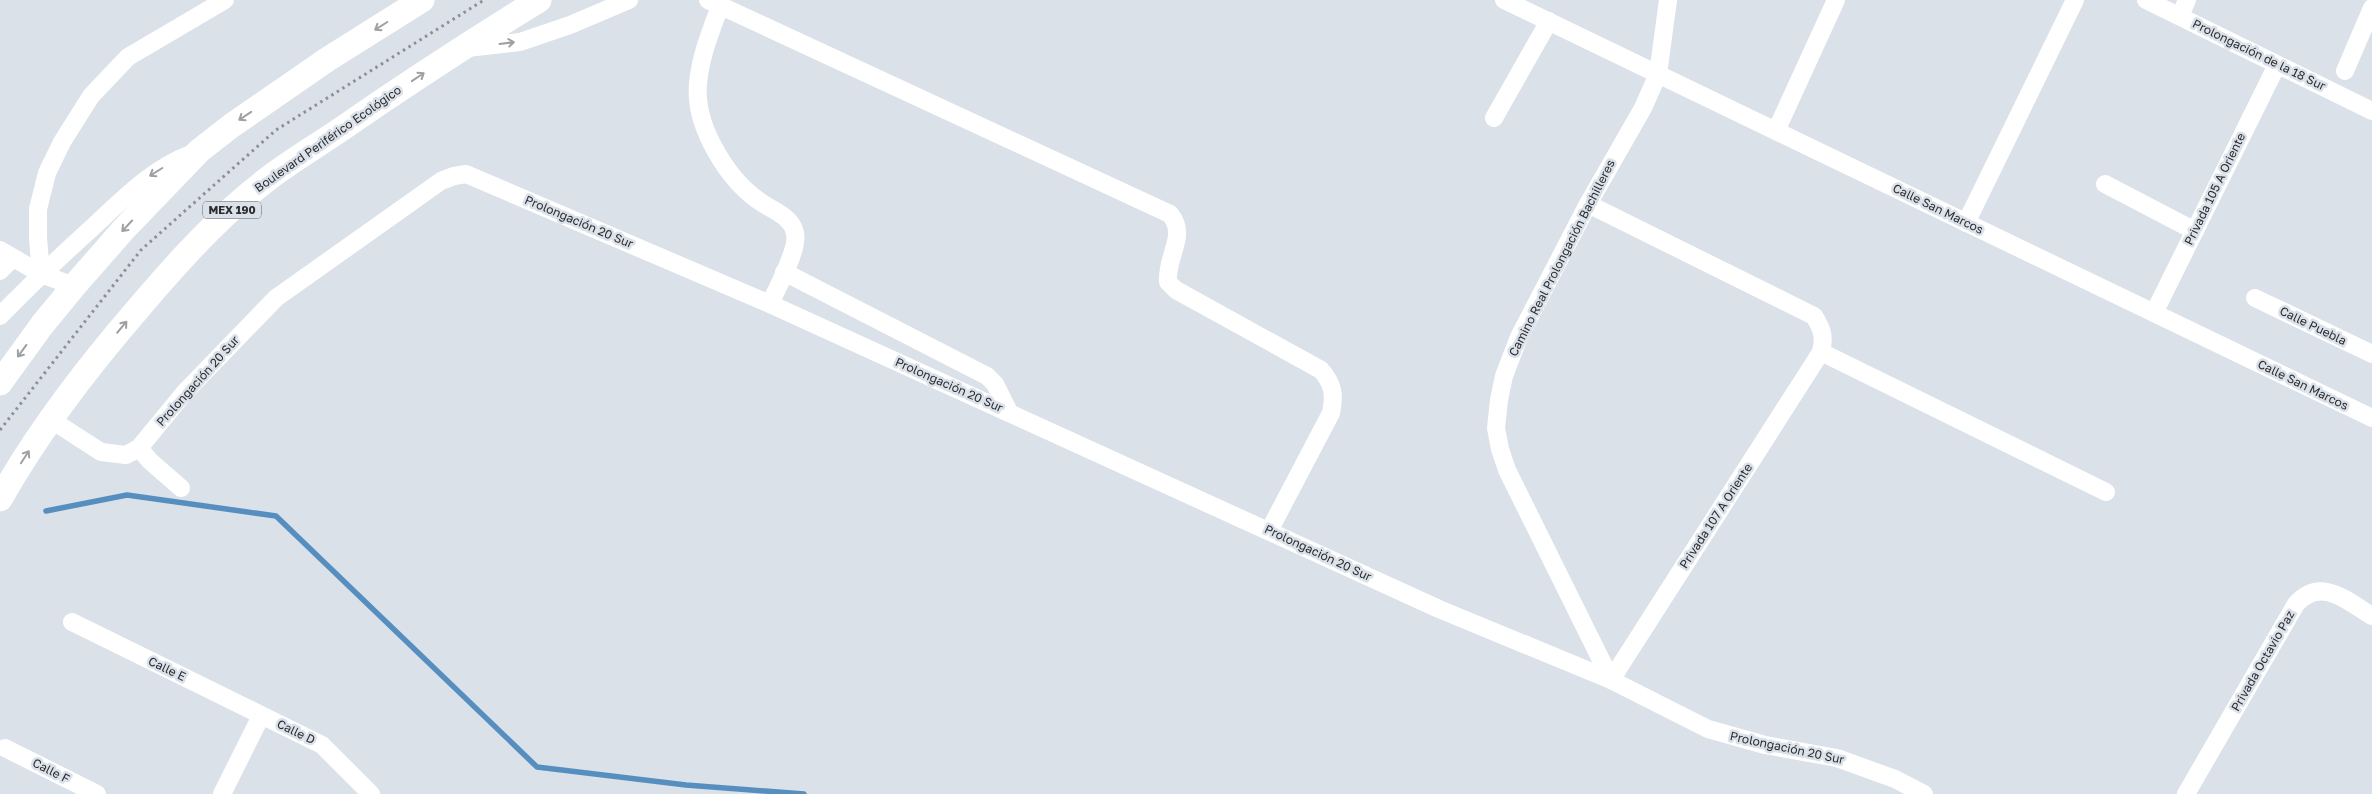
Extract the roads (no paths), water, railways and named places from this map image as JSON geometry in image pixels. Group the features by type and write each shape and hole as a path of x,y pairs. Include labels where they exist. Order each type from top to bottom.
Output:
{"highway":[{"path":"0,383 42,325 74,286 124,229 199,150 328,59 422,0"},
{"name":"Boulevard Periférico Ecológico","path":"0,499 50,419 92,362 177,262 236,205 265,181 459,49 539,0"}],"street":[{"path":"41,274 38,209 47,173 62,142 91,96 128,57 226,0"},
{"path":"459,49 520,42 570,25 628,0"},
{"name":"Calle San Marcos","path":"1504,0 2372,418"},
{"name":"Camino Real Prolongación Bachilleres","path":"1612,680 1507,470 1496,428 1499,400 1510,358 1519,337 1588,204 1643,108 1658,74 1668,0"},
{"path":"1776,131 1836,0"},
{"path":"1966,223 2075,0"},
{"name":"Prolongación de la 18 Sur","path":"2146,0 2184,8 2277,64 2372,111"},
{"path":"770,304 793,250 796,239 795,231 789,221 742,188 729,173 718,154 699,104 698,84 714,3 1170,214 1177,222 1178,231 1167,270 1168,282 1176,290 1321,370 1333,388 1334,398 1330,413 1270,531"},
{"path":"2345,71 2372,8"},
{"path":"1494,118 1549,21"},
{"name":"Privada 105 A Oriente","path":"2154,314 2277,64"},
{"path":"0,316 41,274 143,181 175,160 199,150"},
{"name":"Prolongación 20 Sur","path":"140,448 185,392 276,298 440,182 454,176 466,174 770,304 1439,609 1612,680 1708,729 1766,745 1837,758 1895,779 1924,794"},
{"path":"2106,184 2195,231"},
{"path":"1588,204 1814,316 1823,331 1824,342 1821,352 2106,492"},
{"path":"0,271 7,254 41,274 74,286"},
{"path":"784,272 988,376 995,384 1008,412"},
{"name":"Calle Puebla","path":"2255,298 2372,354"},
{"name":"Privada 107 A Oriente","path":"1612,680 1821,352"},
{"path":"50,419 101,452 126,455 140,448 150,461 181,488"},
{"name":"Privada Octavio Paz","path":"2186,794 2296,604 2304,595 2319,590 2329,592 2372,616"},
{"name":"Calle E","path":"72,622 261,716"},
{"path":"222,794 261,716"},
{"name":"Calle D","path":"261,716 322,745 371,794"},
{"name":"Calle F","path":"5,748 97,794"}],"waterway":[{"path":"46,511 127,495 276,516 537,767 686,785 804,794"}]}
